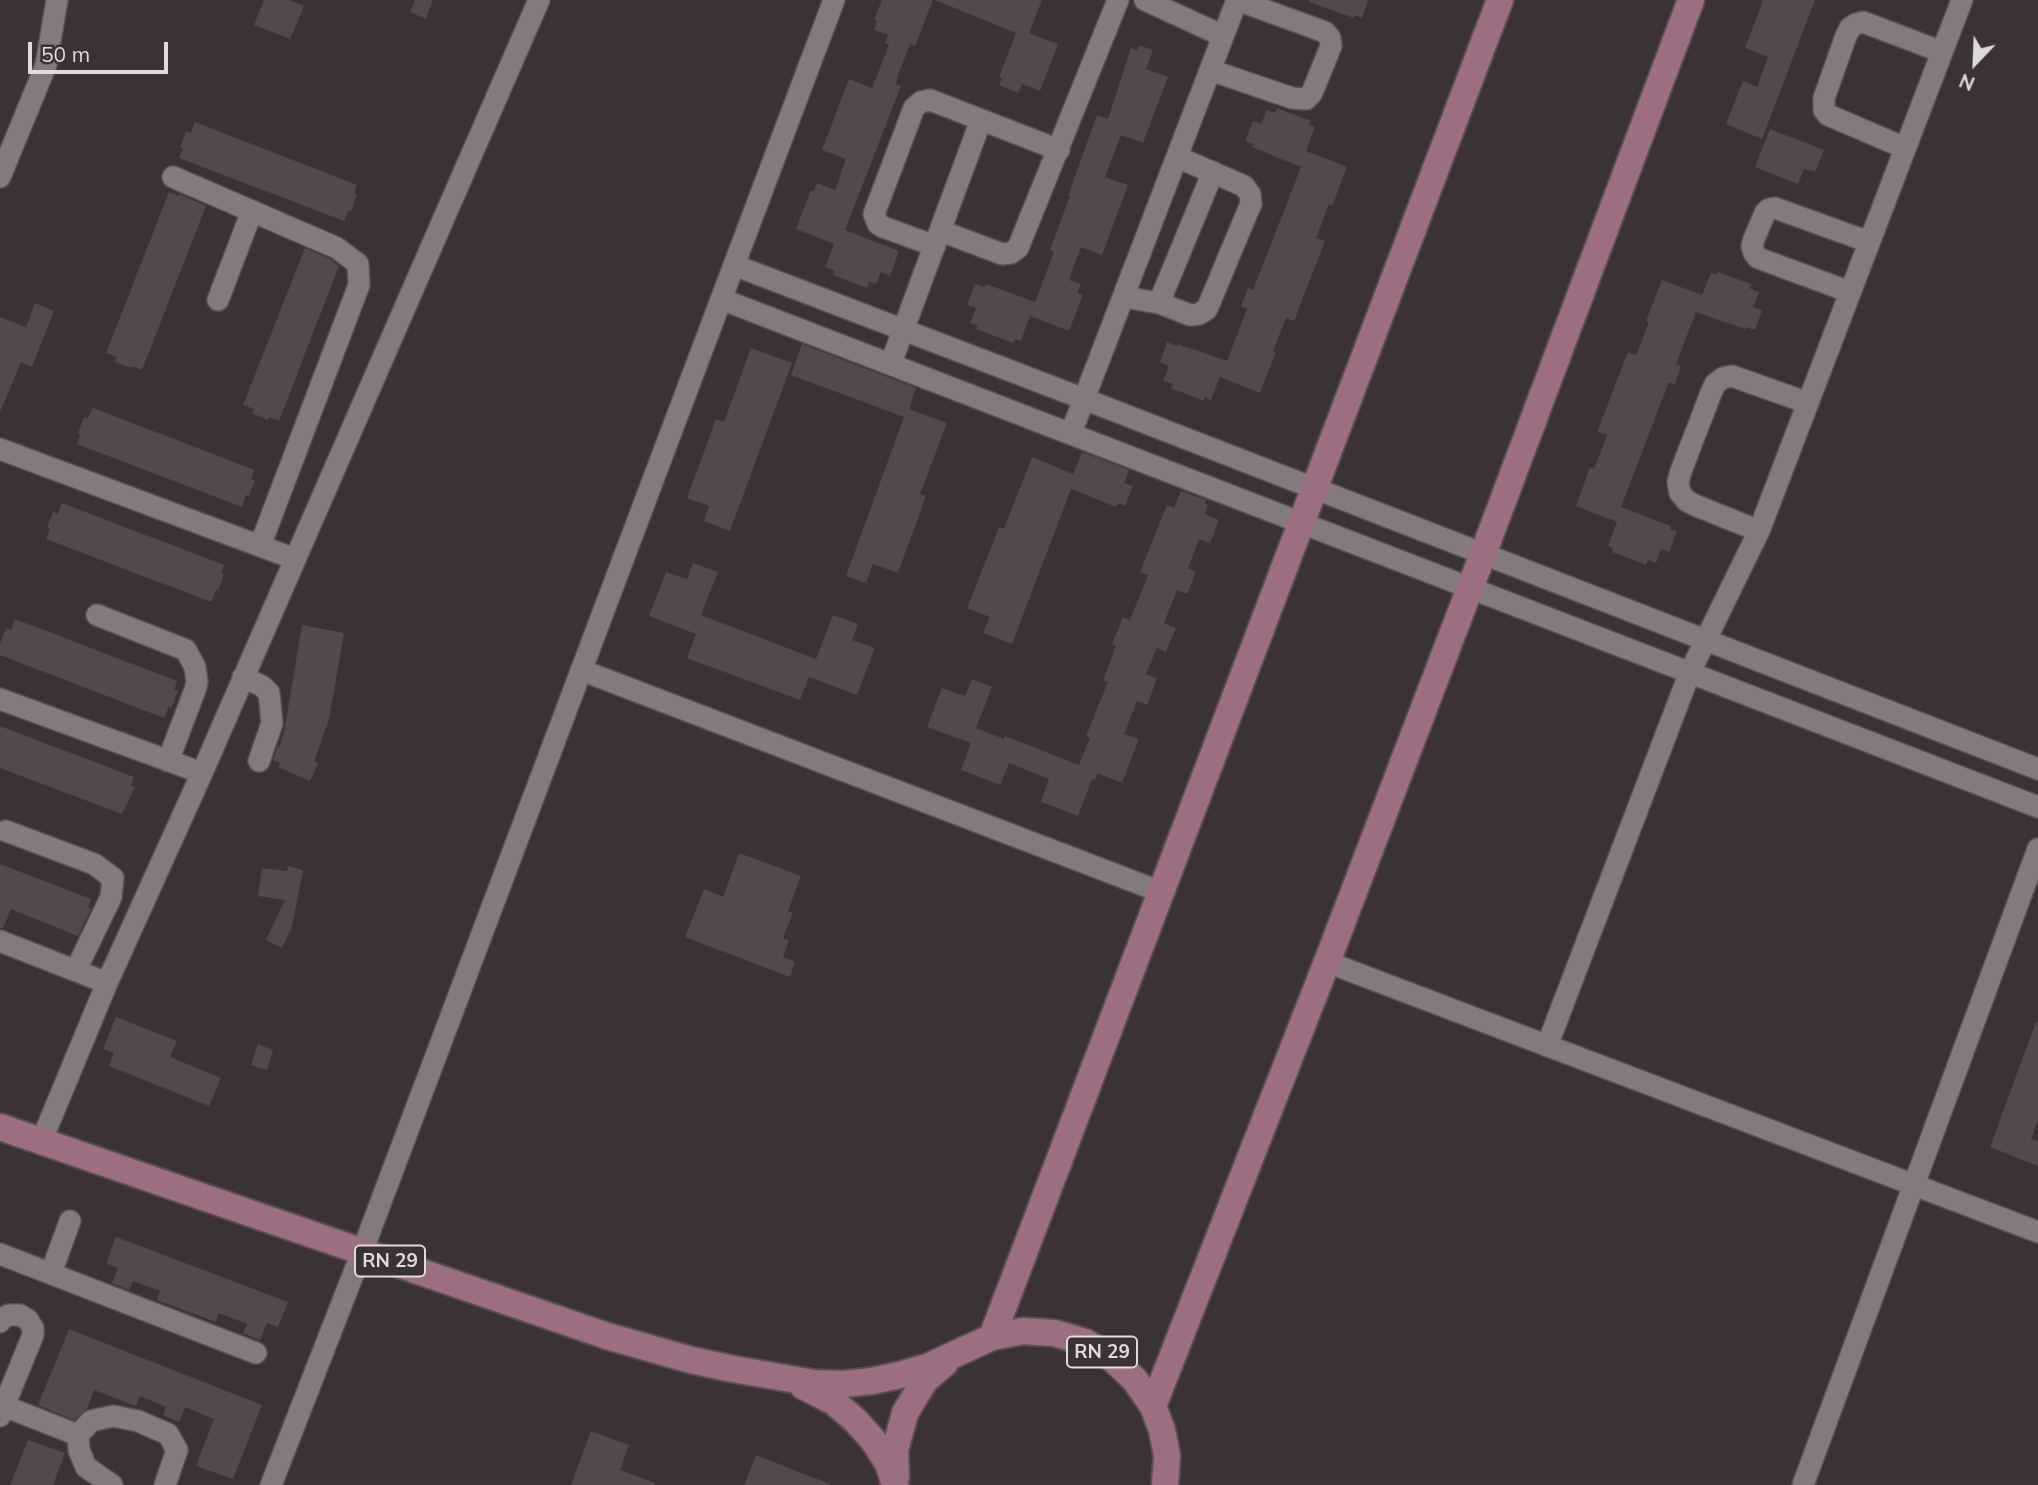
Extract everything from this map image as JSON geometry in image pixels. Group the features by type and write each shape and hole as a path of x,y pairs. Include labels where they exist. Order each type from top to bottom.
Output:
{"main road":[{"path":"992,1337 1500,0"},
{"path":"1153,1406 1471,588 1691,0"},
{"name":"RN 29","path":"0,1128 649,1349 733,1370 814,1383 843,1384 872,1381 928,1367 992,1337 1023,1331 1055,1333 1085,1342 1112,1358 1135,1380 1153,1406 1162,1430 1167,1456 1179,1485"},
{"name":"RN 29","path":"895,1485 895,1450 905,1413 925,1380 954,1354"},
{"name":"RN 29","path":"785,1379 834,1402 855,1420 873,1440 887,1463 895,1485"},
{"name":"RN 29","path":"1165,1485 1167,1456"}],"street":[{"path":"0,177 46,65 57,0"},
{"path":"41,1142 107,983 202,773 539,0"},
{"path":"271,1485 362,1252 834,0"},
{"path":"1059,150 930,100 921,102 914,108 876,209 875,219 878,224 1002,254 1011,253 1018,248 1023,240 1059,150 1118,0"},
{"path":"1145,0 1223,36"},
{"path":"1071,433 1123,296 1177,157 1210,70 1237,0 1325,32 1330,38 1331,46 1314,88 1306,99 1292,98 1210,70"},
{"path":"1547,1046 1690,673 1759,531 1942,52 1958,1"},
{"path":"1905,148 1828,115 1824,110 1824,98 1846,36 1856,24 1863,22 1942,52"},
{"path":"891,363 981,120"},
{"path":"1123,296 1159,303 1190,315 1207,309 1251,204 1250,194 1244,186 1177,157"},
{"path":"1159,303 1213,172"},
{"path":"173,177 337,248 358,264 359,285 260,546"},
{"path":"1850,292 1758,258 1752,246 1754,239 1765,213 1775,208 1869,242"},
{"path":"218,300 252,211"},
{"path":"734,265 2038,769"},
{"path":"722,299 2038,807"},
{"path":"1759,531 1687,501 1680,493 1678,482 1681,471 1715,384 1723,378 1732,376 1808,403"},
{"path":"0,449 295,559"},
{"path":"97,615 186,650 195,667 195,690 168,761"},
{"path":"581,670 1161,891"},
{"path":"243,677 262,686 269,693 272,723 260,761"},
{"path":"0,699 202,773"},
{"path":"6,831 94,864 113,878 111,897 76,970"},
{"path":"1803,1485 2038,849"},
{"path":"0,941 107,983"},
{"path":"1327,962 2038,1232"},
{"path":"51,1273 70,1222"},
{"path":"0,1254 256,1353"},
{"path":"0,1322 9,1315 20,1315 28,1320 33,1328 33,1335 2,1411 78,1435"},
{"path":"112,1485 86,1466 79,1450 78,1435 92,1421 113,1416 138,1421 168,1434 177,1450 166,1485"}],"building":[{"path":"264,0 289,0 304,6 290,39 254,25"},
{"path":"415,0 433,0 426,19 410,12"},
{"path":"882,0 933,0 915,46 910,44 898,75 896,84 901,86 845,230 899,251 890,276 881,272 876,284 869,282 867,288 833,275 835,271 825,267 834,244 796,229 811,190 814,191 817,183 835,190 846,159 822,150 849,79 872,88 889,45 885,43 888,35 874,30 877,21 874,20"},
{"path":"935,0 1042,0 1029,33 1058,44 1040,91 1022,84 1018,93 999,85 1002,78 999,77 1016,33"},
{"path":"1309,0 1368,0 1362,18 1355,15 1354,18"},
{"path":"1763,0 1815,0 1762,139 1726,124 1743,81 1757,87 1768,57 1745,48"},
{"path":"1139,45 1153,50 1146,69 1168,77 1143,143 1121,135 1105,177 1128,185 1102,255 1081,247 1069,280 1081,284 1077,293 1083,295 1069,331 1030,316 1021,341 1015,339 1013,343 976,329 978,326 970,323 976,308 967,305 975,284 984,287 986,284 1035,302 1054,252 1050,250 1097,115 1108,119 1131,48 1137,51"},
{"path":"1277,108 1311,121 1309,125 1315,127 1306,151 1347,167 1316,238 1325,241 1294,321 1286,318 1260,393 1220,377 1211,400 1205,397 1204,401 1171,388 1173,384 1163,381 1169,366 1160,362 1167,342 1227,361 1247,309 1241,306 1248,288 1253,290 1301,167 1252,147 1253,144 1245,141 1253,121 1261,124 1267,110 1275,113"},
{"path":"195,122 357,185 354,193 357,195 351,211 349,210 344,221 179,158 186,131 191,133"},
{"path":"1770,129 1824,150 1815,172 1804,169 1798,184 1755,167"},
{"path":"169,192 206,206 142,370 132,366 131,368 115,362 117,357 106,353"},
{"path":"305,248 339,266 279,421 269,417 268,420 252,413 254,409 243,405"},
{"path":"1718,272 1751,284 1749,288 1759,292 1753,307 1762,310 1755,330 1696,312 1676,364 1681,366 1675,385 1669,382 1621,507 1671,526 1670,529 1677,531 1669,552 1661,549 1656,563 1648,560 1646,565 1612,552 1613,548 1608,546 1617,522 1576,506 1590,467 1594,469 1607,435 1597,432 1628,352 1636,355 1662,280 1702,295 1711,273 1717,275"},
{"path":"35,303 54,311 32,367 21,362 0,412 0,317 26,327"},
{"path":"802,344 916,388 909,409 947,423 920,494 926,496 898,573 873,564 866,583 846,576 904,417 791,375"},
{"path":"751,348 792,363 730,531 704,521 709,506 687,498 716,419 724,422"},
{"path":"93,408 255,470 251,479 255,480 249,496 246,495 242,507 77,444 84,417 88,418"},
{"path":"1082,452 1129,470 1124,483 1133,486 1125,506 1118,503 1116,507 1071,489 1012,644 983,633 990,617 967,608 999,527 1004,529 1032,457 1073,474"},
{"path":"1181,491 1206,500 1205,504 1208,505 1205,514 1219,520 1210,543 1199,539 1188,568 1196,572 1187,594 1177,590 1164,623 1176,628 1166,652 1157,648 1146,674 1157,678 1147,705 1137,701 1124,734 1139,739 1122,783 1097,773 1095,780 1092,779 1078,816 1041,802 1049,779 1009,763 1000,785 961,770 971,743 927,727 942,688 965,696 972,679 992,687 976,728 1004,739 1005,736 1079,765 1090,738 1086,736 1108,682 1103,680 1116,646 1112,644 1123,617 1130,620 1148,575 1140,572 1167,505 1174,508"},
{"path":"62,503 224,565 221,573 224,575 218,591 216,590 211,602 46,539 53,512 58,514"},
{"path":"693,563 718,572 701,615 816,659 833,615 858,624 852,640 875,648 857,695 809,677 800,700 687,658 696,634 649,616 666,572 687,579"},
{"path":"15,619 177,681 174,690 178,691 171,708 169,707 164,718 0,655 0,644 6,628 11,630"},
{"path":"302,625 344,633 329,720 314,761 318,763 310,781 278,767 280,763 273,760 278,746 280,747 285,727"},
{"path":"0,726 134,777 131,786 135,787 122,814 0,768"},
{"path":"739,853 801,876 788,911 793,913 783,938 789,940 783,957 795,962 790,977 685,937 704,889 723,897"},
{"path":"0,864 91,899 88,907 91,909 78,936 11,909 3,928 0,928"},
{"path":"288,866 303,870 292,927 282,948 266,940 285,900 258,896 262,868 287,871"},
{"path":"116,1017 177,1041 170,1057 221,1078 209,1106 109,1066 114,1053 103,1049"},
{"path":"2036,1022 2038,1120 2031,1139 2038,1141 2038,1166 1990,1147"},
{"path":"258,1044 273,1050 267,1070 251,1065"},
{"path":"116,1237 288,1302 278,1327 267,1323 260,1340 243,1333 247,1324 219,1313 216,1322 157,1300 160,1291 133,1281 129,1290 112,1283 118,1268 106,1263"},
{"path":"69,1329 262,1405 233,1479 196,1466 214,1419 185,1407 179,1422 163,1415 166,1407 140,1396 136,1406 94,1390 87,1409 74,1420 38,1405"},
{"path":"591,1431 629,1445 620,1470 655,1485 571,1485"},
{"path":"28,1440 65,1453 53,1485 10,1485"},
{"path":"756,1455 830,1484 830,1485 744,1485"}]}
